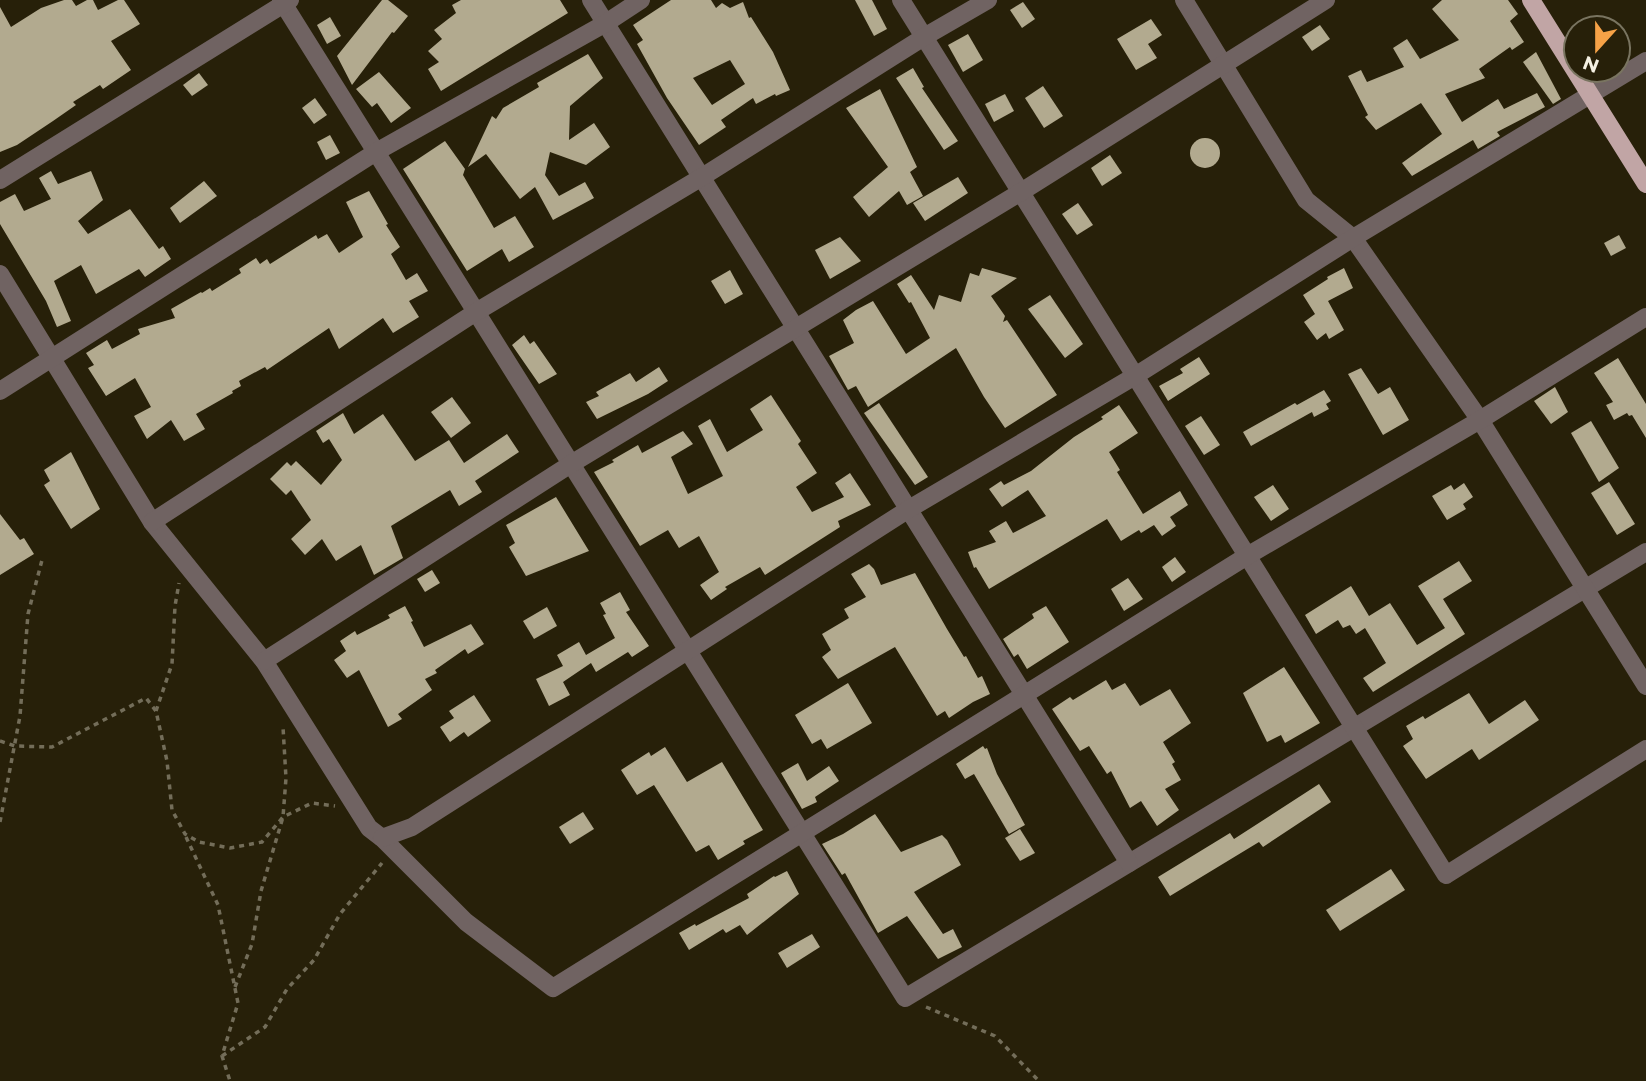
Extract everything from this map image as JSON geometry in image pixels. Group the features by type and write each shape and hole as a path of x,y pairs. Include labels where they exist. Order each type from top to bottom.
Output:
{"main road":[{"path":"1531,0 1646,184"}],"street":[{"path":"592,0 1129,863"},
{"path":"0,391 376,152 606,23 641,0"},
{"path":"901,0 1446,875 1646,749"},
{"path":"152,522 476,312 702,177 924,37 988,0"},
{"path":"1184,0 1306,200 1353,238 1480,420 1646,687"},
{"path":"264,661 571,464 1021,192 1326,0"},
{"path":"0,180 285,1 376,152 905,998 1646,552"},
{"path":"388,844 909,509 1135,376 1353,238 1646,61"},
{"path":"0,274 152,522 264,661 369,828 466,922 553,988 1247,556 1480,420 1646,317"}],"path":[{"path":"0,822 20,716 28,614 42,560"},
{"path":"156,711 172,664 175,606 183,563"},
{"path":"0,741 15,746 52,747 146,698 156,711 167,761 172,810 218,905 235,987 238,1003 222,1056 230,1081"},
{"path":"235,987 253,944 261,891 283,817 286,778 283,727"},
{"path":"185,834 199,842 230,848 262,842 283,817 312,803 337,807"},
{"path":"222,1056 265,1027 287,989 314,960 340,914 388,844"},
{"path":"905,998 995,1036 1039,1081"}],"building":[{"path":"72,0 76,6 93,0 98,10 118,0 124,0 140,24 111,41 131,70 103,89 100,85 73,102 76,105 53,121 17,145 0,152 0,7 11,27 41,8"},
{"path":"382,0 388,0 408,16 394,33 392,32 352,85 337,56"},
{"path":"461,0 560,0 568,13 441,91 428,69 439,62 428,51 442,39 434,30 456,13 452,5"},
{"path":"671,0 711,0 716,8 722,3 730,8 743,2 749,18 751,17 773,52 790,90 756,104 753,98 721,120 726,127 699,145 667,98 637,44 643,40 633,25","holes":["730,60 745,84 712,105 693,78"]},
{"path":"855,0 872,0 887,29 874,36"},
{"path":"1442,0 1508,0 1518,14 1510,21 1524,42 1512,50 1510,47 1479,69 1485,78 1445,94 1462,122 1498,99 1504,109 1537,93 1545,107 1497,132 1500,136 1478,149 1473,140 1412,176 1402,163 1442,134 1421,103 1376,130 1365,117 1368,115 1348,76 1361,70 1367,82 1404,67 1393,48 1407,39 1420,59 1459,40 1432,9"},
{"path":"1023,2 1035,19 1022,28 1010,10"},
{"path":"330,17 341,36 327,44 317,25"},
{"path":"1151,19 1162,35 1148,44 1157,58 1136,70 1117,39"},
{"path":"1320,25 1330,39 1312,51 1302,37"},
{"path":"968,34 983,60 963,72 948,45"},
{"path":"1536,52 1561,99 1553,104 1523,62"},
{"path":"588,54 603,78 570,106 569,140 594,123 610,147 586,165 550,152 545,175 559,196 585,182 594,198 553,220 535,187 520,199 486,154 468,167 492,116 496,119 503,108 539,87 537,83"},
{"path":"913,68 924,87 922,88 958,141 944,150 896,78"},
{"path":"379,72 411,108 391,123 377,103 372,107 356,89"},
{"path":"199,73 208,85 192,96 183,85"},
{"path":"1043,86 1063,116 1044,128 1025,98"},
{"path":"880,89 917,167 910,172 923,196 907,205 899,191 869,217 853,197 888,167 846,108"},
{"path":"1005,94 1014,111 994,122 985,104"},
{"path":"315,98 327,115 314,124 302,108"},
{"path":"330,135 340,153 326,160 317,142"},
{"path":"1205,138 1211,139 1219,147 1219,159 1211,167 1205,168 1199,167 1191,159 1190,153 1191,147 1199,139"},
{"path":"445,141 465,169 463,175 494,228 515,216 534,247 509,262 502,249 467,271 403,169"},
{"path":"1110,155 1122,173 1102,186 1091,168"},
{"path":"51,171 58,184 91,171 103,200 78,221 88,234 130,209 159,249 163,246 171,259 145,277 139,269 96,294 81,265 54,281 71,321 57,327 46,301 0,224 0,202 15,194 24,211 51,199 39,178"},
{"path":"958,177 968,193 925,221 913,203"},
{"path":"204,181 217,196 180,223 170,208"},
{"path":"369,191 400,247 391,254 406,280 417,273 428,291 409,301 419,317 393,333 383,318 339,349 329,328 267,370 265,367 239,381 241,386 232,391 233,393 196,414 205,429 184,441 171,420 147,439 134,416 151,407 135,378 106,396 88,368 94,365 86,353 107,340 112,349 140,334 138,329 175,318 171,309 210,288 212,291 241,273 239,269 256,258 260,264 267,259 270,264 316,235 318,239 327,234 339,253 363,237 346,202"},
{"path":"1078,203 1093,225 1077,235 1062,214"},
{"path":"1619,235 1626,248 1611,256 1604,243"},
{"path":"840,237 861,261 830,279 815,250"},
{"path":"982,268 1017,278 991,296 1005,316 1003,322 1007,320 1057,395 1005,428 956,348 868,407 856,386 848,390 829,356 854,343 843,320 873,301 906,354 930,338 911,302 909,303 897,284 911,275 934,310 939,295 961,302 970,273 979,276"},
{"path":"1344,268 1353,288 1328,301 1344,330 1329,339 1326,333 1317,340 1304,322 1315,314 1303,295"},
{"path":"730,270 743,294 725,304 711,281"},
{"path":"1050,295 1083,344 1065,358 1028,309"},
{"path":"524,335 530,344 534,341 557,374 539,384 512,345"},
{"path":"1199,357 1210,374 1168,401 1159,386 1183,373 1180,369"},
{"path":"1618,358 1646,404 1646,438 1632,415 1627,413 1614,420 1606,405 1613,402 1594,373"},
{"path":"659,367 668,381 597,419 586,402 599,396 596,392 630,373 636,382"},
{"path":"1361,368 1378,394 1390,387 1409,420 1383,435 1348,374"},
{"path":"1555,387 1568,412 1551,424 1534,401"},
{"path":"1324,390 1331,401 1326,404 1329,409 1314,417 1312,412 1251,446 1243,432"},
{"path":"771,395 801,441 798,444 817,473 796,487 812,512 844,497 835,483 850,473 871,505 838,521 840,527 765,575 760,567 725,587 727,589 711,600 700,585 719,572 699,536 679,548 668,530 640,546 594,472 638,445 642,453 683,431 693,444 671,457 688,494 723,476 698,426 710,419 727,452 763,430 750,409"},
{"path":"452,397 471,423 451,438 431,412"},
{"path":"879,403 928,477 915,485 864,413"},
{"path":"1119,405 1138,433 1109,452 1120,470 1117,472 1143,514 1180,491 1188,505 1170,517 1176,526 1162,536 1154,525 1121,541 1107,519 989,589 976,567 974,568 968,552 996,542 989,531 1006,521 1013,533 1046,516 1028,490 1002,507 989,489 1001,481 1004,485 1031,471"},
{"path":"343,413 354,434 383,414 415,461 449,440 464,463 507,434 519,452 475,481 482,492 459,506 450,490 391,526 403,558 374,575 361,545 336,561 322,539 305,555 291,539 311,520 291,490 286,495 270,479 287,462 291,466 296,461 321,485 342,460 329,439 323,443 316,431"},
{"path":"1201,416 1220,445 1204,455 1185,426"},
{"path":"1591,421 1619,468 1599,482 1571,433"},
{"path":"71,452 100,509 71,529 44,485 50,481 44,470"},
{"path":"1609,482 1635,524 1617,535 1591,493"},
{"path":"1464,483 1473,497 1463,504 1466,509 1447,520 1432,496 1451,485 1454,490"},
{"path":"1273,485 1289,509 1271,521 1254,497"},
{"path":"556,497 589,551 526,576 509,547 515,543 506,525"},
{"path":"0,514 20,540 24,538 34,554 0,575"},
{"path":"1175,557 1186,572 1172,582 1162,567"},
{"path":"1459,561 1472,581 1443,599 1465,634 1373,692 1363,678 1386,663 1365,628 1356,634 1350,625 1343,628 1338,620 1316,634 1305,615 1351,586 1369,616 1390,603 1417,645 1445,628 1418,586"},
{"path":"869,564 881,585 915,573 964,657 966,656 978,678 982,676 990,694 949,718 945,711 937,716 895,647 838,679 822,657 831,650 822,634 849,618 844,609 866,597 851,574"},
{"path":"432,570 440,583 425,592 417,579"},
{"path":"1128,578 1143,599 1124,611 1111,589"},
{"path":"620,592 630,610 626,612 649,646 632,657 628,652 596,672 591,663 563,682 570,695 549,706 536,679 563,666 557,655 579,642 586,655 615,638 600,603"},
{"path":"405,606 424,647 471,624 484,644 468,654 465,649 435,670 437,673 425,679 432,690 398,714 402,719 388,727 359,670 347,678 334,660 346,651 340,641 355,631 357,635 390,618 388,615"},
{"path":"1046,606 1069,642 1027,669 1018,654 1014,657 1003,639 1034,618 1032,614"},
{"path":"547,607 557,626 534,639 523,621"},
{"path":"1284,667 1320,723 1285,743 1281,735 1267,742 1243,693"},
{"path":"1106,680 1112,690 1125,683 1140,706 1170,689 1191,723 1163,742 1175,762 1172,764 1181,780 1165,789 1179,810 1157,826 1141,801 1130,808 1111,771 1107,774 1089,746 1080,751 1052,709"},
{"path":"848,683 872,723 827,749 821,739 812,744 795,715"},
{"path":"1469,693 1489,724 1525,700 1539,720 1479,760 1472,749 1426,779 1403,746 1413,739 1406,726 1423,716 1425,719"},
{"path":"474,695 491,721 468,737 464,732 450,742 440,727 454,718 449,711"},
{"path":"983,746 987,748 997,774 1025,825 1009,834 974,774 965,779 956,764"},
{"path":"665,747 687,782 722,762 763,830 718,860 709,845 696,852 654,785 637,795 621,770 649,752 651,756"},
{"path":"798,763 807,781 829,766 839,781 815,797 817,802 802,809 781,773"},
{"path":"1319,784 1331,802 1263,847 1259,842 1170,896 1158,877 1230,833 1234,839"},
{"path":"583,812 594,829 570,844 559,827"},
{"path":"875,814 901,852 942,835 947,840 961,865 914,892 943,934 953,929 962,947 938,959 907,916 878,933 845,873 842,875 822,844"},
{"path":"1020,829 1035,853 1020,861 1005,838"},
{"path":"1391,869 1405,890 1340,931 1326,910"},
{"path":"787,871 799,894 747,935 740,925 726,933 723,929 689,950 679,933 749,898 747,894 774,876"},
{"path":"812,934 820,947 787,968 778,953"}]}
